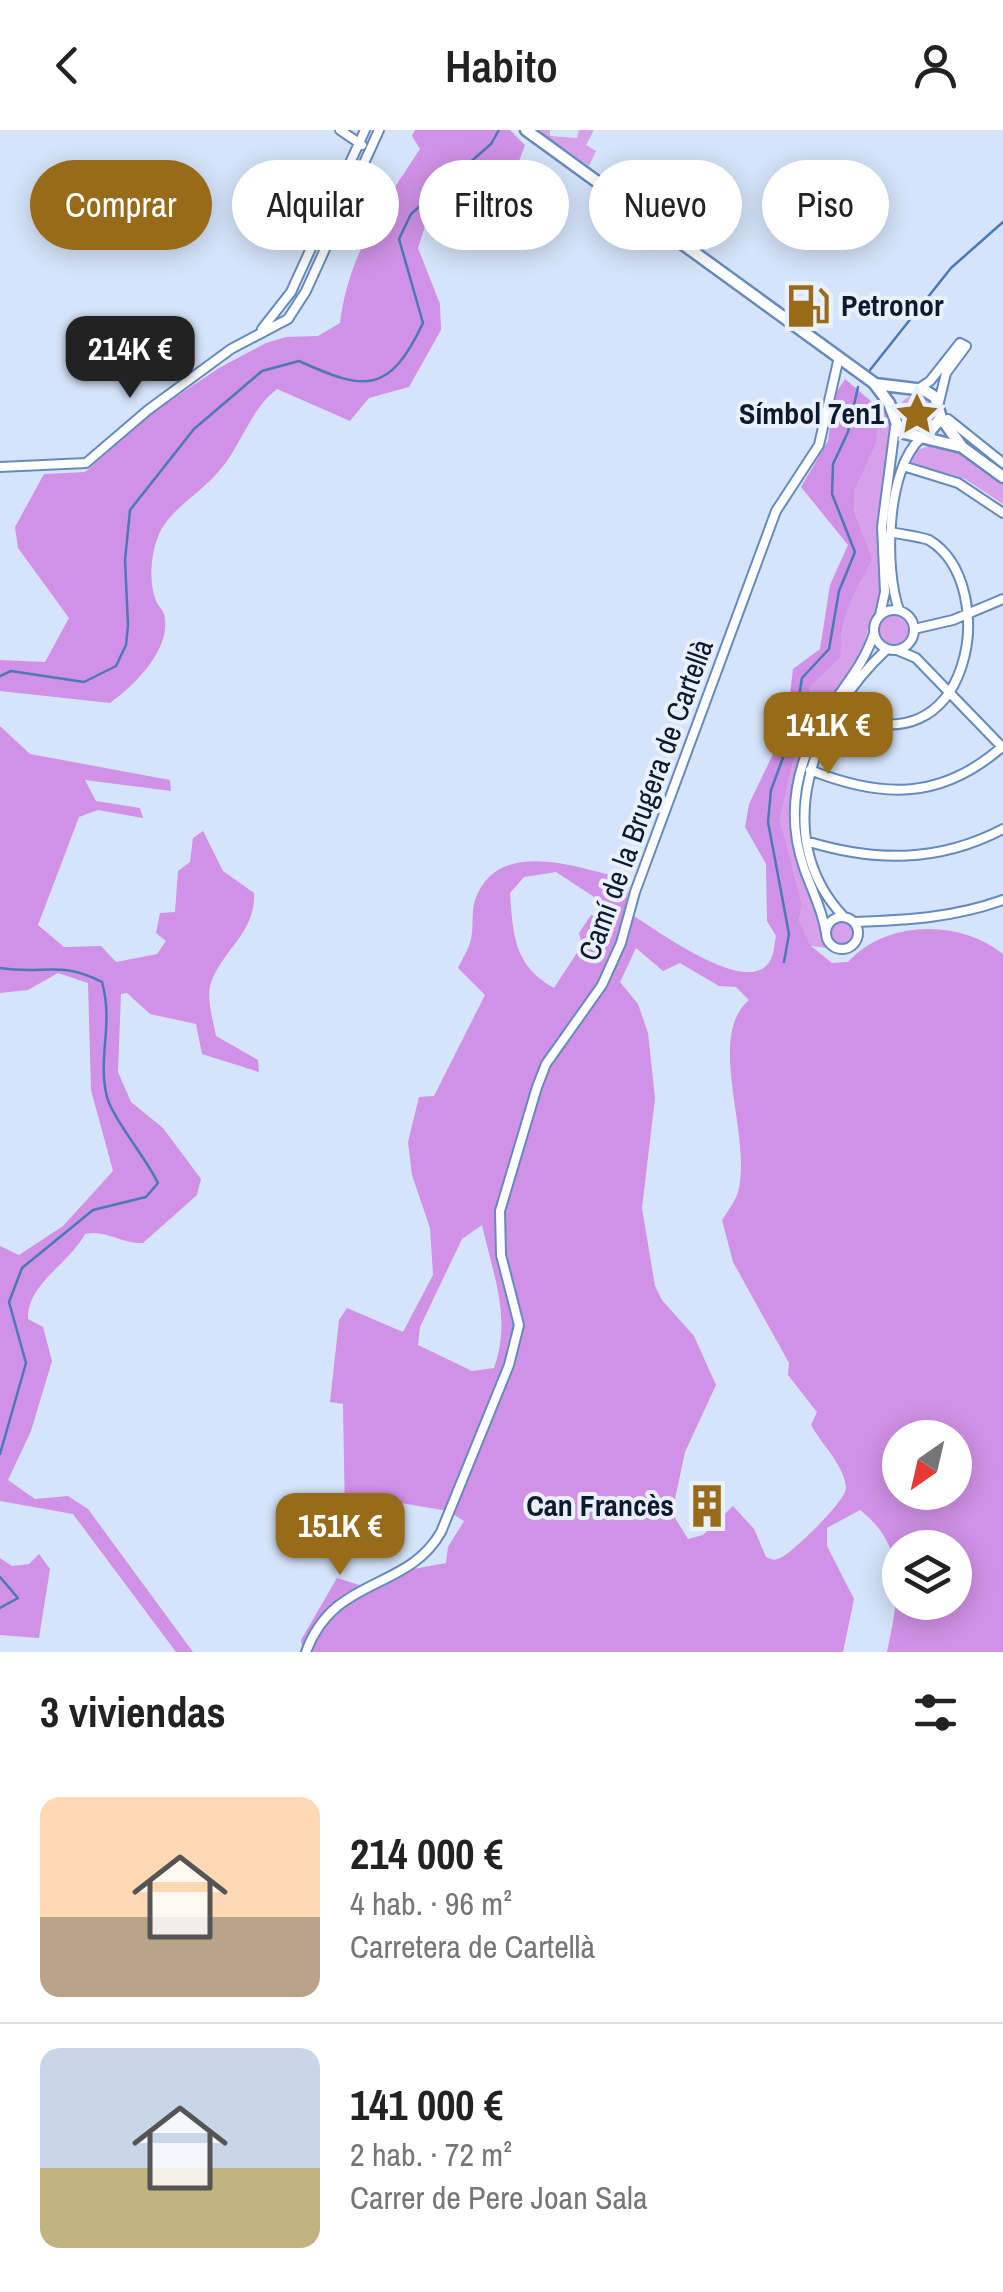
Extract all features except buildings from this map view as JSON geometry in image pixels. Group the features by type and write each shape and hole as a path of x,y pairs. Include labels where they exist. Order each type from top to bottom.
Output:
{"main road":[{"path":"526,130 874,384 892,409 896,427 920,438 962,446"},
{"path":"874,384 913,389 940,410 962,446 1003,477"},
{"path":"892,409 913,389"},
{"path":"920,438 940,410"}],"street":[{"path":"340,130 370,150"},
{"path":"260,332 278,311 365,130"},
{"path":"0,468 86,463 148,410 260,332 288,318 306,291 379,130"},
{"path":"278,311 288,318"},
{"path":"913,389 930,382 960,343 966,346 946,373 940,410 954,426 1003,463"},
{"name":"Camí de la Brugera de Cartellà","path":"306,1652 324,1618 348,1594 428,1555 441,1532 509,1366 518,1326 501,1255 500,1211 537,1087 546,1064 602,985 621,944 635,892 776,511 819,445 839,357"},
{"path":"896,427 898,465 891,532 898,610"},
{"path":"855,922 857,940 846,949 833,947 826,932 823,908 812,891 795,835 799,771 826,714 866,656 874,634 885,592 882,527 898,465 920,438"},
{"path":"898,465 973,490 1003,513"},
{"path":"891,532 930,540 964,567"},
{"path":"885,592 898,610 910,617 914,629 910,641 897,650"},
{"path":"981,592 987,609"},
{"path":"914,629 987,609 1003,600"},
{"path":"880,615 898,610"},
{"path":"874,634 884,648"},
{"path":"810,770 846,784 916,789 972,772 1003,747 916,658 910,641"},
{"path":"843,917 820,883 806,841 804,793 818,747 839,710 884,648"},
{"path":"866,656 884,648 916,658"},
{"path":"839,710 875,724 898,726 920,722 956,702 967,690"},
{"path":"806,841 852,854 904,857 956,848 1003,829"},
{"path":"823,908 855,922 914,921 967,913 1003,900"},
{"path":"826,932 828,924 843,917"}],"shaded area":[{"path":"415,130 510,130 525,145 519,160 419,160 418,248 440,304 441,330 409,387 369,398 350,421 277,389 259,407 219,471 160,532 151,575 157,603 164,614 163,640 130,687 110,703 0,691 0,660 45,662 69,618 18,548 15,527 44,474 85,472 155,411 219,368 266,343 286,337 318,336 340,323 361,250 399,250 399,182 420,149 412,136"},
{"path":"537,130 550,130 550,136 577,138 579,130 594,130 586,145 596,151 589,166"},
{"path":"845,379 879,408 876,444 854,492 854,510 872,560 845,618 841,657 810,687 780,819 802,904 799,920 811,946 832,963 848,962 882,938 923,929 966,935 1003,954 1003,1652 887,1652 893,1620 972,1620 972,1530 882,1530 882,1534 860,1510 827,1528 827,1546 854,1599 843,1652 303,1652 301,1640 337,1578 372,1589 408,1570 446,1563 448,1547 464,1521 448,1511 401,1503 395,1516 360,1495 352,1519 345,1518 343,1404 330,1402 339,1320 347,1308 403,1332 433,1275 430,1228 412,1175 408,1142 419,1097 434,1096 485,995 458,968 471,939 475,900 486,880 502,868 521,862 543,862 629,880 626,911 696,954 736,971 753,972 771,960 776,936 767,921 766,864 745,827 749,804 786,727 793,669 820,649 830,585 848,545 801,487 828,441 834,396","holes":["556,872 611,908 602,919 591,915 579,933 582,945 554,988 523,959 515,936 510,893 524,877","636,948 663,971 680,963 719,986 736,987 749,1000 737,1017 731,1038 741,1169 737,1196 722,1220 733,1262 789,1363 788,1375 817,1412 811,1425 837,1464 846,1488 819,1525 777,1559 766,1557 754,1529 733,1506 703,1535 688,1539 672,1513 685,1452 716,1385 694,1336 662,1300 655,1286 642,1208 655,1098 648,1033 638,1004 620,982","482,1225 495,1279 501,1332 494,1368 472,1371 418,1345 420,1327 462,1239"]},
{"path":"877,390 888,405 893,434 878,531 880,607 869,624 861,656 809,734 792,783 793,844 828,948 811,946 799,920 802,904 780,819 810,687 841,657 845,618 871,560 854,509 854,492 876,444"},
{"path":"917,395 930,401 936,414 930,427 917,433 904,427 898,414 904,401"},
{"path":"935,444 952,448 1003,484 1003,504 965,479 912,463 914,451"},
{"path":"893,615 904,619 908,630 904,641 893,645 882,641 878,630 882,619"},
{"path":"0,726 30,754 170,780 171,791 85,780 96,801 140,808 143,818 98,810 79,817 38,925 64,947 101,946 116,962 157,954 166,941 156,933 160,913 175,912 178,871 190,862 193,838 203,831 223,871 254,893 250,918 218,969 209,1000 216,1036 258,1060 259,1072 202,1054 196,1024 150,1014 127,993 121,994 118,1072 131,1102 163,1128 201,1179 197,1195 143,1243 100,1233 85,1234 34,1295 28,1319 43,1327 52,1361 31,1431 8,1480 35,1499 68,1496 88,1509 193,1652 176,1652 73,1514 0,1501 0,1246 19,1255 63,1226 113,1171 91,1090 88,983 58,973 28,990 0,993"},
{"path":"843,922 851,925 851,941 843,944 835,941 832,933 835,925"},
{"path":"39,1554 50,1569 39,1638 0,1635 0,1558 12,1566 29,1564"}],"waterway":[{"path":"0,676 11,671 84,682 116,666 126,645 128,625 125,560 130,510 194,429 262,371 299,361 358,381 386,375 399,364 423,323 399,239 411,214 491,144 499,130"},
{"path":"870,370 951,268 1003,222"},
{"path":"784,962 789,934 768,822 771,790 794,728 802,678 829,649 839,591 855,552 832,494 833,464 848,432 858,387"},
{"path":"0,968 63,970 102,982 107,1097 158,1183 146,1197 93,1210 22,1268 9,1302 26,1363 0,1454"},
{"path":"0,1577 18,1598 0,1608"}],"place":[{"name":"Petronor","path":"808,306"},
{"name":"Símbol 7en1","path":"917,414"},
{"name":"Can Francès","path":"707,1506"}]}
